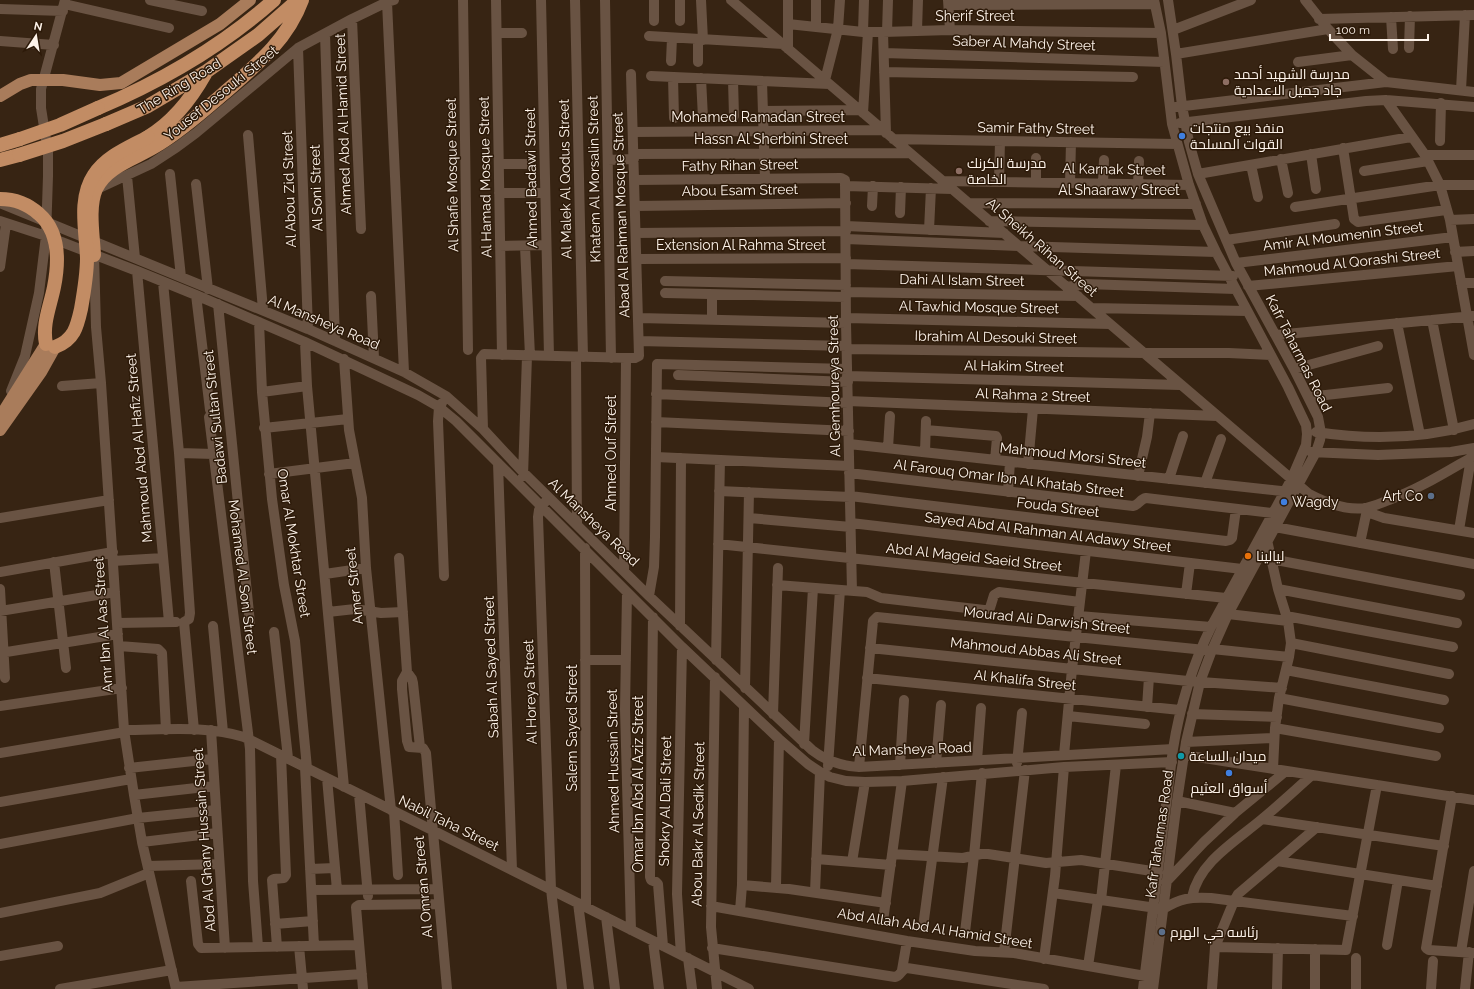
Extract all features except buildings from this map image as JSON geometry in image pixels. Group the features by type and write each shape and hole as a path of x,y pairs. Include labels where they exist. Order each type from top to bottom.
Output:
{"highway":[{"name":"The Ring Road","path":"0,145 60,125 152,83 242,28 274,0"},
{"name":"The Ring Road","path":"0,160 63,141 148,106 207,71 258,35 298,0"},
{"path":"94,248 92,208 95,190 102,179 110,171 156,147 181,129 259,63 274,48 286,32 302,0"},
{"path":"0,199 16,201 31,207 46,220 51,227 57,245 57,266 54,288 44,324 50,345 64,343 71,337 78,320 84,292 87,269 85,202 91,181 98,169 108,159 159,130 178,113 194,93 207,71"}],"main road":[{"path":"0,96 26,81 63,80 100,85 121,83 220,24 250,0"},
{"path":"0,417 50,345"},
{"path":"0,430 41,372 50,345"}],"street":[{"path":"150,0 202,11"},
{"name":"Al Shafie Mosque Street","path":"463,0 468,350"},
{"name":"Al Hamad Mosque Street","path":"496,0 502,355"},
{"name":"Ahmed Badawi Street","path":"542,0 549,356"},
{"name":"Al Malek Al Qodus Street","path":"576,0 579,357 577,524"},
{"name":"Khatem Al Morsalin Street","path":"605,0 611,358"},
{"path":"654,0 654,21"},
{"path":"680,0 680,21"},
{"path":"698,62 701,0"},
{"name":"Al Sheikh Rihan Street","path":"731,0 1217,416 1292,487 1336,506 1366,509"},
{"path":"649,36 785,47 788,24 788,0"},
{"path":"816,0 816,26"},
{"path":"650,76 762,81 827,82 838,29 840,0"},
{"path":"763,111 861,112 866,32 864,0"},
{"path":"887,134 884,53 888,0"},
{"path":"917,30 918,0"},
{"name":"Kafr Taharmas Road","path":"1153,989 1150,976 1158,908 1158,872 1173,749 1180,710 1188,681 1200,649 1226,598 1242,569 1278,513 1292,487 1316,452 1321,433 1318,417 1276,335 1236,263 1198,174 1182,106 1168,0"},
{"path":"1173,30 1251,0"},
{"path":"1305,0 1318,19 1352,55 1386,82"},
{"path":"298,48 352,18 390,1 404,372"},
{"path":"950,30 949,2 1155,2"},
{"name":"Kafr Taharmas Road","path":"1155,2 1161,33 1172,124 1189,185 1216,252 1271,355 1303,419 1307,431 1307,439 1292,487"},
{"path":"0,410 21,370 39,293 47,222 48,152 40,108 41,89 64,5"},
{"path":"0,9 64,5 168,28"},
{"path":"1318,19 1469,15 1461,90"},
{"path":"1409,48 1410,16"},
{"path":"1391,17 1393,49"},
{"name":"Ahmed Abd Al Hamid Street","path":"352,18 361,229"},
{"name":"Sherif Street","path":"788,24 866,32 950,30 1161,33"},
{"path":"1176,54 1328,29"},
{"path":"497,33 522,33"},
{"name":"Al Soni Street","path":"325,34 335,341"},
{"path":"671,61 672,38"},
{"path":"0,41 54,45"},
{"name":"Yousef Desouki Street","path":"95,190 127,176 164,156 196,134 298,48"},
{"name":"Al Abou Zid Street","path":"298,48 308,330"},
{"name":"Saber Al Mahdy Street","path":"884,53 1164,62"},
{"path":"1298,62 1352,55"},
{"path":"884,72 1133,77"},
{"name":"Abad Al Rahman Mosque Street","path":"626,358 637,358 640,354 631,74"},
{"path":"673,77 674,118"},
{"path":"702,78 703,118"},
{"path":"733,80 734,116"},
{"path":"762,81 765,179"},
{"path":"1170,108 1386,82 1474,92"},
{"path":"1386,100 1426,158 1440,185 1450,220 1461,283 1471,316 1474,350"},
{"path":"1172,124 1353,102 1386,100 1474,107"},
{"path":"1440,141 1441,104"},
{"name":"Mohamed Ramadan Street","path":"633,132 763,131 887,134"},
{"name":"Samir Fathy Street","path":"887,134 1000,141 1177,144"},
{"path":"248,135 263,310"},
{"path":"1198,174 1411,137"},
{"path":"999,182 1000,141"},
{"path":"1070,183 1071,142"},
{"path":"1343,148 1354,219 1358,222 1446,210"},
{"name":"Hassn Al Sherbini Street","path":"608,160 634,157 764,153 909,152"},
{"path":"1310,154 1316,189"},
{"path":"1364,171 1426,158 1474,155"},
{"path":"1036,158 1036,182"},
{"path":"1281,159 1288,193"},
{"path":"1103,183 1104,160"},
{"path":"1138,184 1139,161"},
{"path":"499,164 527,164"},
{"path":"1251,165 1258,197"},
{"path":"170,174 181,277"},
{"path":"127,176 134,258"},
{"name":"Fathy Rihan Street","path":"635,180 841,178 845,183 873,186 952,189"},
{"name":"Al Karnak Street","path":"942,181 1189,185"},
{"name":"Al Gemhoureya Street","path":"845,183 846,321 852,591"},
{"path":"196,184 208,289"},
{"path":"1295,207 1440,185 1474,185"},
{"path":"872,206 873,186"},
{"path":"900,213 902,187"},
{"path":"929,230 931,188"},
{"path":"499,193 545,193"},
{"name":"Al Mansheya Road","path":"0,203 47,222 137,271 218,304 344,359 418,395 439,408 456,421 585,548 682,647 744,706 802,759 824,774 846,781 902,781 1020,770 1172,762"},
{"name":"Abou Esam Street","path":"635,206 846,203"},
{"name":"Al Shaarawy Street","path":"969,204 1196,204"},
{"path":"1450,220 1474,219"},
{"path":"989,221 1204,225"},
{"path":"0,267 3,222"},
{"name":"Al Mansheya Road","path":"3,222 46,236 134,258 263,310 374,358 404,372 446,396 483,429 548,497 745,688 804,744 829,761 859,767 1173,749"},
{"path":"1226,240 1336,224"},
{"path":"636,233 929,230 1004,234"},
{"path":"846,232 1019,246 1216,252"},
{"name":"Amir Al Moumenin Street","path":"1236,263 1453,237"},
{"path":"500,246 546,245"},
{"path":"523,488 528,356 525,246"},
{"name":"Amr Ibn Al Aas Street","path":"94,248 96,327 125,731 129,768 142,842 176,988"},
{"path":"1455,252 1474,251"},
{"name":"Extension Al Rahma Street","path":"637,259 846,261 1047,270 1243,276"},
{"name":"Mahmoud Al Qorashi Street","path":"1248,286 1458,266"},
{"name":"Mahmoud Abd Al Hafiz Street","path":"137,271 169,622"},
{"path":"665,281 846,291"},
{"path":"117,623 184,622 189,619 190,613 179,453 163,282"},
{"path":"1461,283 1474,283"},
{"path":"1067,287 1085,284 1235,289"},
{"path":"665,293 712,294 846,291"},
{"name":"Dahi Al Islam Street","path":"846,291 1078,296"},
{"path":"712,294 712,320"},
{"name":"Mohamed Al Soni Street","path":"196,295 250,749 253,881 258,947"},
{"path":"371,296 374,358"},
{"name":"Badawi Sultan Street","path":"218,304 250,623"},
{"path":"1092,308 1247,311"},
{"path":"1276,335 1471,316"},
{"name":"Al Tawhid Mosque Street","path":"638,318 1110,324"},
{"path":"1432,320 1454,430"},
{"name":"Omar Al Mokhtar Street","path":"259,322 264,428 269,474 284,585 295,641 306,768 314,946"},
{"path":"1397,323 1420,435"},
{"name":"Ibrahim Al Desouki Street","path":"639,341 847,347 1271,355"},
{"path":"305,342 310,423 344,787"},
{"path":"1294,369 1378,346"},
{"path":"21,370 31,357 38,353 45,354 48,357 50,365 48,372"},
{"path":"483,429 481,358 484,354 626,358"},
{"name":"Ahmed Ouf Street","path":"624,571 626,358"},
{"name":"Amer Street","path":"344,359 348,419 362,498 366,568 392,810"},
{"path":"649,596 655,552 656,366 659,364 847,376"},
{"path":"678,374 847,376"},
{"name":"Al Hakim Street","path":"847,376 1180,384"},
{"path":"62,386 101,382"},
{"path":"262,392 307,386"},
{"path":"1308,397 1388,388"},
{"name":"Al Rahma 2 Street","path":"656,394 1217,416"},
{"path":"444,576 438,421 439,408 446,396"},
{"path":"1028,464 1033,408"},
{"path":"1138,476 1147,437 1150,414"},
{"path":"888,448 890,416"},
{"path":"264,428 348,419"},
{"path":"656,422 849,431"},
{"path":"1307,431 1367,437 1420,435 1454,430 1474,424"},
{"path":"925,452 926,425 996,436 995,460"},
{"path":"1168,479 1183,436"},
{"path":"1205,483 1221,439"},
{"name":"Mahmoud Morsi Street","path":"849,444 1205,483 1292,487"},
{"path":"1303,451 1378,455 1451,452 1473,454"},
{"path":"179,453 214,454"},
{"path":"1366,509 1414,490 1473,454"},
{"path":"1459,530 1473,454"},
{"name":"Al Farouq Omar Ibn Al Khatab Street","path":"656,457 720,460 849,470 1008,492 1133,506 1137,505 1146,498 1278,513"},
{"path":"680,626 681,458"},
{"path":"716,660 720,460"},
{"path":"1008,492 1010,462"},
{"path":"269,474 355,463"},
{"name":"Sabah Al Sayed Street","path":"498,463 512,870"},
{"path":"720,491 850,497"},
{"path":"745,688 749,492"},
{"name":"Al Horeya Street","path":"548,497 539,510 538,517 550,889 562,989"},
{"name":"Fouda Street","path":"850,497 1226,541 1232,538 1236,509"},
{"path":"0,518 109,500"},
{"path":"1366,509 1377,517 1474,533"},
{"path":"1360,543 1366,509"},
{"name":"Kafr Taharmas Road","path":"1158,908 1166,882 1186,742 1200,682 1228,614 1274,527 1278,513"},
{"name":"Sayed Abd Al Rahman Al Adawy Street","path":"748,518 851,525 1242,569"},
{"path":"1274,527 1474,564"},
{"path":"1267,540 1278,589 1287,618 1291,643 1274,733 1273,769"},
{"name":"Abd Al Mageid Saeid Street","path":"718,544 1226,598"},
{"name":"Salem Sayed Street","path":"585,548 582,905 588,989"},
{"path":"1064,755 1072,669 1086,551"},
{"path":"0,572 54,562 113,557 163,558"},
{"name":"Al Omran Street","path":"399,558 406,672 402,685 407,744 411,748 423,748 426,753 446,989"},
{"path":"1271,559 1460,595"},
{"path":"54,562 66,668"},
{"path":"1186,594 1190,563"},
{"path":"325,574 366,568"},
{"path":"773,714 778,568"},
{"path":"777,585 868,592 881,598 984,610 990,608 994,595 999,592 1080,602"},
{"path":"804,744 813,588"},
{"path":"0,589 2,653 5,678"},
{"path":"1278,589 1457,623"},
{"path":"815,892 816,859 824,774 829,761 840,590"},
{"path":"1,611 115,592"},
{"name":"Ahmed Hussain Street","path":"627,592 625,709 631,930"},
{"path":"328,612 355,609 381,613 403,612"},
{"path":"1228,614 1287,618 1453,647"},
{"path":"1079,616 1210,628"},
{"name":"Omar Ibn Abd Al Aziz Street","path":"653,617 650,877 651,880 658,884 663,946"},
{"name":"Mourad Ali Darwish Street","path":"870,648 872,621 879,617 1289,657"},
{"path":"184,622 194,730"},
{"path":"213,626 223,732"},
{"path":"274,632 284,757 286,876 283,878 273,879 277,947"},
{"path":"2,653 118,634"},
{"path":"1291,643 1449,674"},
{"path":"119,646 158,649 162,653 166,730"},
{"name":"Shokry Al Dali Street","path":"682,647 676,894 684,957 692,989"},
{"path":"859,767 870,648"},
{"name":"Mahmoud Abbas Ali Street","path":"870,648 1188,681 1282,688"},
{"path":"585,660 626,660"},
{"path":"1286,670 1444,700"},
{"name":"Abou Bakr Al Sedik Street","path":"715,677 711,906 712,948 716,989"},
{"path":"1147,707 1149,677"},
{"name":"Al Khalifa Street","path":"867,678 1180,710"},
{"path":"0,706 122,688"},
{"path":"1280,698 1439,728"},
{"path":"900,765 904,700"},
{"path":"936,763 942,705"},
{"path":"740,911 742,885 744,706"},
{"path":"977,760 981,708"},
{"path":"1004,952 1014,858 1020,770 1018,758 1022,712"},
{"path":"1192,714 1277,717"},
{"path":"1068,716 1145,724"},
{"name":"Nabil Taha Street","path":"0,753 125,731 210,730 237,735 392,810 749,989"},
{"name":"Abd Al Ghany Hussain Street","path":"210,730 225,948"},
{"path":"1186,742 1274,733 1436,756"},
{"path":"776,887 779,739"},
{"path":"1184,756 1474,800"},
{"path":"129,768 212,759"},
{"path":"1088,966 1105,864 1116,765"},
{"path":"1044,959 1053,893 1064,767"},
{"path":"1166,882 1204,842 1235,813 1286,771"},
{"path":"965,932 982,774"},
{"path":"1192,897 1198,880 1211,862 1312,775"},
{"path":"923,926 943,776"},
{"path":"327,778 337,890"},
{"path":"0,802 131,779"},
{"path":"883,921 902,781"},
{"path":"852,862 865,782"},
{"path":"1215,947 1346,950 1377,785"},
{"path":"134,796 214,786"},
{"path":"359,794 368,904"},
{"path":"1452,796 1426,947 1429,950 1468,952"},
{"path":"1177,801 1235,813"},
{"path":"0,844 138,818 216,810"},
{"path":"392,810 398,875"},
{"path":"1262,819 1444,846"},
{"path":"1212,989 1215,947 1238,894 1318,827"},
{"path":"142,842 217,833"},
{"path":"892,854 963,858 985,853 1046,863 1076,860 1158,872"},
{"path":"816,859 891,865"},
{"path":"1277,861 1437,886"},
{"path":"0,914 100,893 148,869 220,864"},
{"path":"310,869 335,868"},
{"path":"1465,989 1474,871"},
{"path":"191,880 198,941 200,947 204,949 359,944"},
{"path":"1387,945 1398,880"},
{"path":"742,885 776,887 886,903"},
{"path":"312,890 437,889"},
{"path":"1053,893 1158,908 1192,897 1353,916"},
{"path":"363,989 355,908 358,905 368,904 439,904"},
{"name":"Abd Allah Abd Al Hamid Street","path":"711,906 907,941 975,951 1004,952 1150,976"},
{"path":"606,917 615,989"},
{"path":"275,924 313,921"},
{"path":"653,941 659,989"},
{"path":"900,973 907,941"},
{"path":"0,956 58,946"},
{"path":"299,946 303,989"},
{"path":"712,948 892,977 897,977 907,968 1044,989"},
{"path":"1277,989 1278,948"},
{"path":"1315,949 1315,989"},
{"path":"1356,958 1356,989"},
{"path":"1431,989 1433,961"},
{"path":"60,989 98,986 172,970"},
{"path":"176,988 362,974"},
{"name":"Kafr Taharmas Road","path":"1143,989 1150,976"}],"place":[{"name":"مدرسة الشهيد أحمد جاد جميل الاعدادية","path":"1226,82"},
{"name":"منفذ بيع منتجات القوات المسلحة","path":"1182,136"},
{"name":"مدرسة الكرنك الخاصة","path":"959,171"},
{"name":"Art Co","path":"1431,496"},
{"name":"Wagdy","path":"1284,502"},
{"name":"ليالينا","path":"1248,556"},
{"name":"ميدان الساعة","path":"1181,756"},
{"name":"أسواق العثيم","path":"1229,773"},
{"name":"رئاسه حي الهرم","path":"1162,932"}]}
